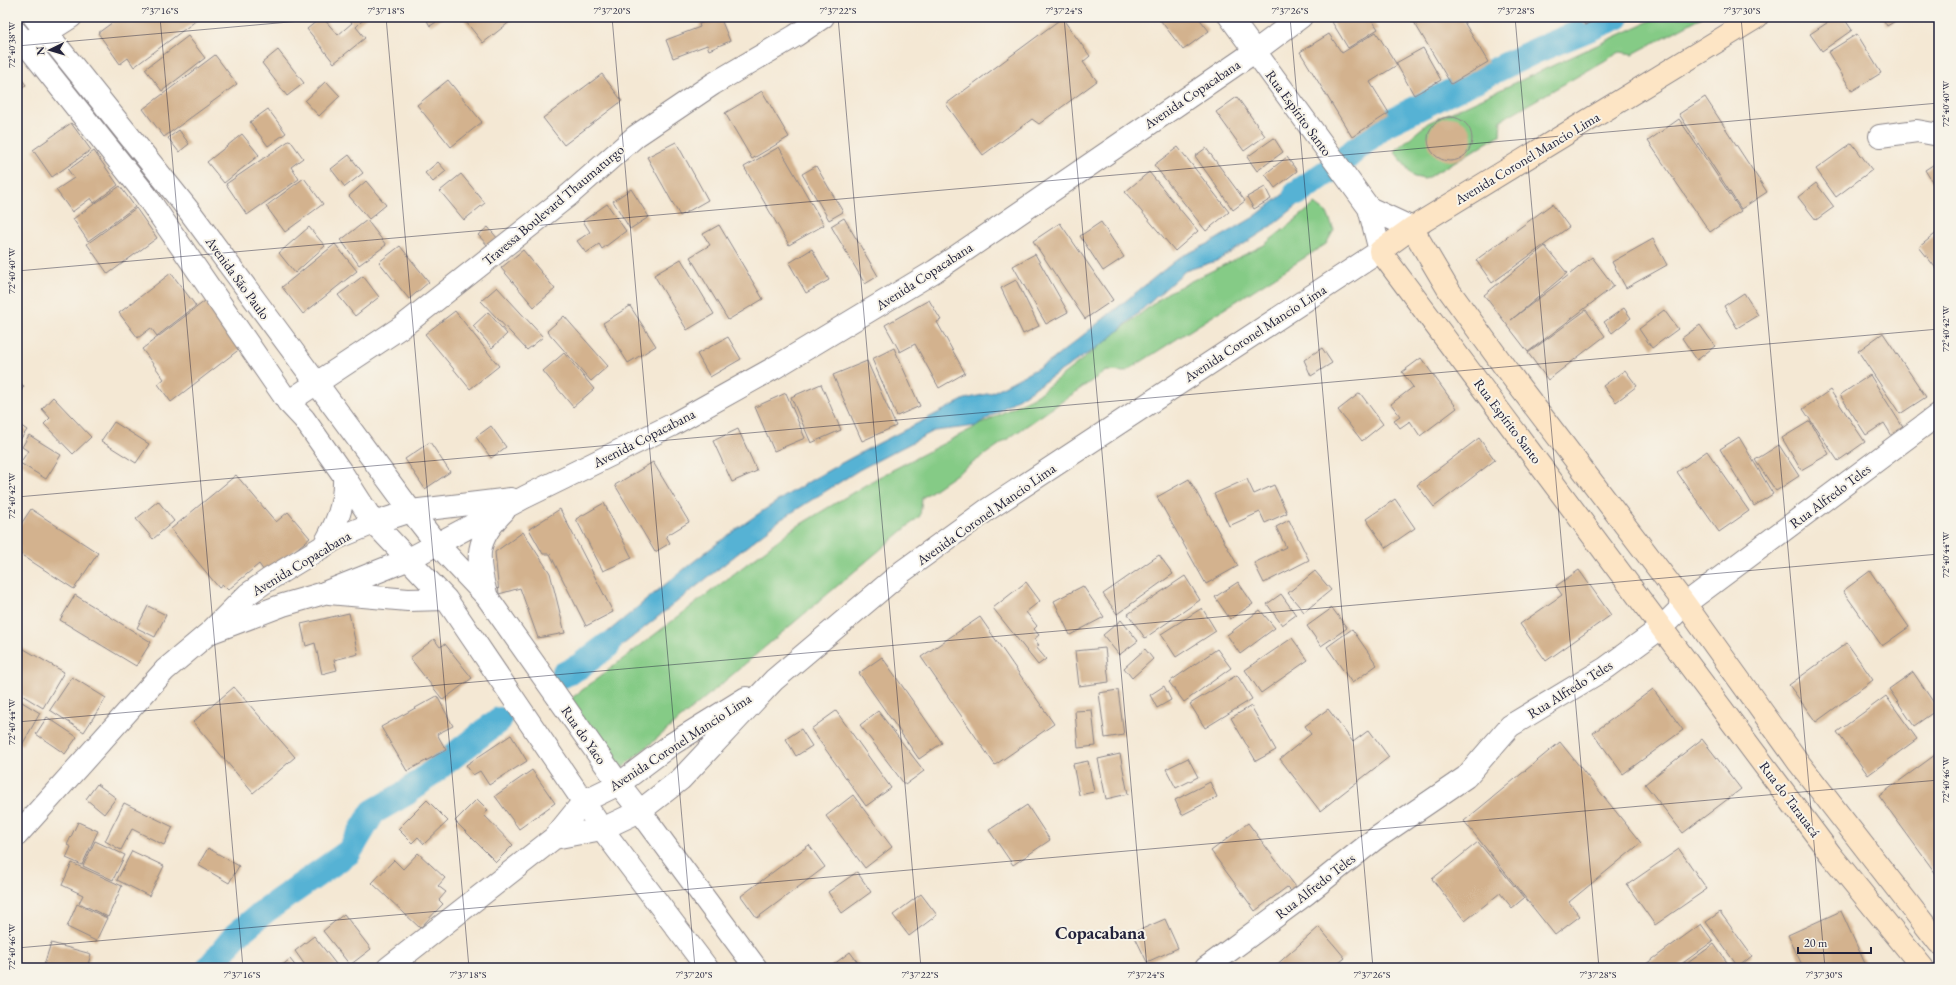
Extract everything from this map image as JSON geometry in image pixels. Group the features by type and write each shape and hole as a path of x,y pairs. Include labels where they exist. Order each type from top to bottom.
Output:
{"main road":[{"name":"Avenida Coronel Mancio Lima","path":"1380,251 1412,228 1757,17"},
{"path":"1412,228 1448,289 1506,369 1686,604"},
{"name":"Rua Espírito Santo","path":"1380,251 1662,627"},
{"name":"Rua do Tarauacá","path":"1686,604 1799,763 1939,943"},
{"name":"Rua do Tarauacá","path":"1662,627 1831,854 1923,968"}],"street":[{"path":"20,41 40,25 71,17"},
{"name":"Travessa Boulevard Thaumaturgo","path":"288,402 410,321 569,195 636,136 712,84 795,36 823,17"},
{"name":"Rua Espírito Santo","path":"1230,17 1369,208 1380,251"},
{"name":"Avenida Copacabana","path":"209,633 283,605 324,593 409,559 436,543 517,501 672,425 774,368 936,271 1254,52 1301,17"},
{"name":"Avenida São Paulo","path":"40,25 190,212 315,384 436,543"},
{"name":"Avenida São Paulo","path":"20,41 170,229 288,402 304,419 344,476 374,523 409,559"},
{"path":"1880,136 1917,131 1939,135"},
{"name":"Rua Espírito Santo","path":"1369,208 1412,228"},
{"path":"170,229 190,212"},
{"name":"Avenida Coronel Mancio Lima","path":"554,838 602,829 640,811 681,779 774,680 903,571 987,510 1380,251"},
{"name":"Rua Alfredo Teles","path":"1206,968 1306,894 1375,839 1466,777 1510,726 1606,668 1662,627 1686,604 1939,414"},
{"path":"323,547 339,518 343,497 344,476"},
{"path":"487,597 479,568 482,542 490,528 517,501"},
{"name":"Avenida Copacabana","path":"17,835 165,670 209,633 248,594 268,580 337,538 374,523 411,511 517,501"},
{"name":"Rua do Yaco","path":"436,543 487,597 619,784 756,968"},
{"path":"409,559 446,599 602,829 707,968"},
{"path":"324,593 408,600 446,599"},
{"name":"Avenida Coronel Mancio Lima","path":"388,968 413,946 554,838 584,801 619,784 672,744 774,680"}],"green space":[{"path":"1658,17 1702,17 1633,54 1620,52 1501,120 1500,135 1425,179 1414,177 1394,151 1428,123"},
{"path":"1315,204 1327,213 1334,230 1326,244 1125,372 1106,371 922,498 920,516 622,768 568,701 791,530 877,478 1037,395 1167,293 1264,245"}],"water":[{"path":"1320,166 1330,179 1269,228 1219,260 1185,271 1107,341 976,426 934,431 859,470 780,520 586,674 576,658 692,563 764,510 788,494 838,465 965,399 991,393 1051,361 1180,257 1210,243 1254,217"}],"building":[{"path":"120,17 201,17 134,67 128,58 120,64 98,33"},
{"path":"322,17 338,35 352,23 347,17 366,17 356,27 365,38 334,63 307,29"},
{"path":"425,17 444,17 430,26"},
{"path":"462,17 516,17 483,43"},
{"path":"720,17 730,41 709,50 707,45 673,58 666,40 700,27 699,24"},
{"path":"1158,17 1198,17 1209,31 1183,50"},
{"path":"1340,17 1370,17 1378,29 1348,48 1332,22"},
{"path":"1411,17 1461,17 1488,62 1451,84"},
{"path":"1581,17 1601,17 1585,25"},
{"path":"1836,17 1843,17 1852,30 1822,51 1810,34"},
{"path":"1882,17 1902,17 1887,26"},
{"path":"1062,18 1090,56 1083,62 1097,81 1039,124 1032,119 983,155 946,104"},
{"path":"1376,32 1397,65 1370,82 1389,113 1352,137 1300,52 1329,34 1342,53"},
{"path":"1857,34 1881,73 1852,91 1828,52"},
{"path":"188,36 205,58 162,91 145,69"},
{"path":"1423,48 1441,80 1414,95 1396,63"},
{"path":"278,50 304,83 287,96 262,63"},
{"path":"215,55 237,84 164,137 143,109"},
{"path":"17,73 26,85 17,91"},
{"path":"602,74 622,101 564,145 543,118"},
{"path":"448,80 482,122 451,147 417,105"},
{"path":"326,81 340,96 319,116 305,101"},
{"path":"762,91 789,137 752,159 725,113"},
{"path":"1237,97 1265,136 1244,151 1216,112"},
{"path":"1705,97 1767,192 1741,209 1679,114"},
{"path":"268,109 286,133 268,146 250,122"},
{"path":"1450,117 1462,121 1468,127 1472,139 1468,151 1462,157 1450,161 1438,157 1432,151 1428,139 1432,127 1438,121"},
{"path":"1679,119 1741,211 1710,232 1648,141"},
{"path":"71,123 91,150 52,177 33,150"},
{"path":"179,130 189,144 179,152 168,138"},
{"path":"242,134 259,155 224,183 207,162"},
{"path":"1274,138 1283,152 1257,171 1247,157"},
{"path":"290,140 303,158 291,167 299,179 247,215 226,184"},
{"path":"676,142 708,200 680,216 647,157"},
{"path":"1852,143 1872,170 1836,197 1816,169"},
{"path":"779,147 824,225 789,245 744,167"},
{"path":"1178,147 1229,212 1206,231 1154,165"},
{"path":"1206,148 1245,201 1233,210 1195,156"},
{"path":"94,151 118,185 94,203 91,198 72,212 56,190 74,178 68,170"},
{"path":"349,155 363,173 345,187 331,169"},
{"path":"1287,157 1297,171 1275,188 1265,174"},
{"path":"1939,161 1939,179 1933,183 1925,170"},
{"path":"438,162 446,171 433,182 425,173"},
{"path":"816,166 843,212 829,220 802,174"},
{"path":"1149,172 1198,231 1175,251 1125,192"},
{"path":"461,174 485,203 464,220 440,191"},
{"path":"304,178 323,204 285,232 266,206"},
{"path":"366,181 386,205 369,219 349,196"},
{"path":"1816,183 1834,207 1816,220 1798,197"},
{"path":"120,186 135,207 88,241 73,219"},
{"path":"1265,187 1271,199 1254,209 1247,197"},
{"path":"631,189 649,217 630,229 613,201"},
{"path":"607,204 626,231 602,249 599,244 586,253 577,241 590,232 583,221"},
{"path":"1552,204 1569,227 1492,283 1476,260"},
{"path":"136,208 157,238 108,274 87,244"},
{"path":"844,218 878,276 865,284 831,226"},
{"path":"367,220 386,245 359,265 341,240"},
{"path":"1101,222 1124,257 1103,271 1080,236"},
{"path":"1060,223 1113,300 1085,319 1033,241"},
{"path":"719,225 763,299 728,320 690,257 710,245 703,234"},
{"path":"309,227 325,246 295,273 279,253"},
{"path":"488,227 498,239 489,247 478,235"},
{"path":"1939,231 1939,272 1919,247"},
{"path":"1653,239 1667,265 1626,288 1612,262"},
{"path":"335,244 357,271 303,314 282,287"},
{"path":"400,246 429,282 409,299 379,262"},
{"path":"1545,246 1567,273 1511,320 1592,257 1614,286 1528,352 1484,295"},
{"path":"812,249 829,280 806,293 789,263"},
{"path":"523,250 555,289 534,307 501,268"},
{"path":"1035,254 1068,312 1046,324 1013,266"},
{"path":"681,259 714,314 687,330 654,275"},
{"path":"171,273 196,306 157,336 151,328 138,338 119,313"},
{"path":"363,276 379,297 355,316 338,295"},
{"path":"1016,280 1039,326 1023,334 1001,288"},
{"path":"497,287 543,337 527,350 481,301"},
{"path":"1744,293 1758,315 1737,328 1724,306"},
{"path":"929,300 941,320 937,322 965,373 939,388 915,344 900,352 885,325"},
{"path":"205,301 241,348 171,402 158,384 164,379 142,349"},
{"path":"630,306 656,346 628,363 603,323"},
{"path":"1624,308 1631,318 1612,333 1604,322"},
{"path":"1586,310 1605,336 1548,380 1528,353"},
{"path":"1664,310 1678,329 1652,348 1639,329"},
{"path":"455,311 499,366 470,389 425,334"},
{"path":"488,312 507,334 492,348 473,326"},
{"path":"564,316 608,366 591,381 547,331"},
{"path":"1700,325 1715,346 1697,360 1682,338"},
{"path":"1883,333 1926,397 1900,414 1858,351"},
{"path":"728,337 741,359 710,377 697,354"},
{"path":"894,348 920,406 897,416 872,359"},
{"path":"1322,348 1332,363 1311,376 1304,360"},
{"path":"564,353 594,389 573,407 543,371"},
{"path":"1421,358 1457,408 1420,436 1410,421 1400,428 1394,420 1400,416 1391,404 1413,387 1402,372"},
{"path":"867,361 896,426 862,441 833,375"},
{"path":"1625,370 1637,386 1616,402 1603,386"},
{"path":"1870,375 1904,429 1892,436 1884,423 1866,435 1840,395"},
{"path":"17,382 24,386 17,397"},
{"path":"821,384 841,430 811,443 791,397"},
{"path":"1830,390 1865,442 1838,461 1803,409"},
{"path":"786,393 805,438 774,451 755,407"},
{"path":"1360,393 1383,424 1362,441 1338,410"},
{"path":"53,397 91,437 73,454 44,424 50,418 42,409"},
{"path":"1810,421 1829,454 1801,470 1782,438"},
{"path":"114,422 149,444 136,463 101,441"},
{"path":"17,423 27,430 17,444"},
{"path":"491,426 506,447 491,458 476,437"},
{"path":"738,429 757,471 732,482 713,441"},
{"path":"29,435 61,455 46,479 20,463 28,451 22,447"},
{"path":"1739,437 1773,494 1754,506 1720,449"},
{"path":"1479,438 1495,460 1434,507 1417,485"},
{"path":"430,442 450,472 425,489 405,459"},
{"path":"1779,445 1799,476 1776,491 1755,460"},
{"path":"1707,451 1749,511 1719,532 1677,472"},
{"path":"653,462 689,522 666,536 670,543 655,552 615,485"},
{"path":"236,475 276,522 288,512 310,538 266,574 259,564 228,590 223,585 219,588 171,529"},
{"path":"1189,479 1238,566 1206,584 1157,497"},
{"path":"1247,479 1254,494 1274,485 1287,513 1265,523 1260,512 1229,526 1214,494"},
{"path":"1395,499 1415,528 1386,548 1366,519"},
{"path":"158,501 174,521 153,539 136,519"},
{"path":"604,503 632,558 603,571 576,519"},
{"path":"31,509 98,553 74,589 17,552 17,530"},
{"path":"560,509 613,612 586,626 550,554 543,554 529,529"},
{"path":"1289,520 1309,560 1264,583 1254,563 1286,547 1276,527"},
{"path":"523,532 550,573 565,633 538,638 520,588 499,594 495,552"},
{"path":"1159,555 1173,574 1117,614 1103,594"},
{"path":"1579,570 1611,615 1546,661 1520,624 1562,595 1556,586"},
{"path":"1315,571 1331,590 1304,612 1288,593"},
{"path":"1870,571 1909,627 1882,646 1843,591"},
{"path":"1185,576 1200,600 1145,638 1128,614"},
{"path":"1026,582 1040,601 1026,612 1037,626 1034,629 1039,635 1034,639 1039,645 1036,647 1046,659 1038,665 993,608"},
{"path":"1238,582 1253,604 1230,619 1215,597"},
{"path":"1083,586 1104,617 1070,635 1054,601"},
{"path":"1281,594 1296,615 1282,625 1267,604"},
{"path":"75,595 151,642 136,666 60,620"},
{"path":"148,606 166,615 155,637 137,628"},
{"path":"1202,608 1216,631 1176,657 1161,634"},
{"path":"1332,608 1347,628 1321,646 1307,626"},
{"path":"1260,610 1275,628 1240,654 1227,635"},
{"path":"349,613 358,654 334,660 337,670 322,674 315,643 306,646 301,624"},
{"path":"980,617 1054,724 995,765 921,657"},
{"path":"1121,620 1138,641 1119,655 1103,635"},
{"path":"1352,629 1377,665 1352,683 1327,647"},
{"path":"1292,638 1308,660 1261,693 1245,670"},
{"path":"434,639 440,647 445,644 472,678 443,700 410,658"},
{"path":"1847,643 1873,680 1816,722 1789,685"},
{"path":"17,645 64,672 43,708 17,692"},
{"path":"1105,648 1109,682 1079,686 1075,651"},
{"path":"1145,649 1153,659 1132,678 1124,668"},
{"path":"1217,649 1231,668 1184,702 1169,682"},
{"path":"882,657 942,743 919,759 859,673"},
{"path":"1913,672 1938,709 1914,726 1889,689"},
{"path":"1237,675 1252,699 1205,728 1190,704"},
{"path":"72,677 106,698 84,732 50,710"},
{"path":"1164,686 1171,700 1157,708 1150,695"},
{"path":"234,687 295,757 253,793 193,722"},
{"path":"1653,689 1683,730 1623,774 1593,733"},
{"path":"1118,690 1124,735 1105,738 1099,693"},
{"path":"437,696 453,726 437,734 446,750 407,771 381,727"},
{"path":"1886,696 1917,739 1868,775 1837,732"},
{"path":"17,699 40,713 22,745 17,742"},
{"path":"1251,706 1276,750 1256,761 1231,718"},
{"path":"1328,709 1353,742 1369,730 1389,757 1320,811 1280,759 1311,734 1305,726"},
{"path":"1092,710 1096,746 1078,748 1075,711"},
{"path":"836,711 891,788 866,806 811,729"},
{"path":"878,711 924,771 905,785 860,725"},
{"path":"47,717 77,737 65,754 36,734"},
{"path":"801,729 812,746 796,756 786,739"},
{"path":"511,735 527,761 489,785 480,771 473,775 466,765"},
{"path":"1702,739 1741,789 1683,833 1645,784"},
{"path":"1560,742 1641,843 1569,902 1580,916 1555,935 1464,821"},
{"path":"1939,752 1939,878 1879,796"},
{"path":"1120,754 1128,794 1106,799 1098,759"},
{"path":"1188,758 1198,777 1176,788 1166,769"},
{"path":"1088,761 1094,792 1079,795 1073,764"},
{"path":"532,770 555,803 519,829 495,796"},
{"path":"1210,782 1217,797 1182,815 1175,800"},
{"path":"97,784 116,798 104,814 86,799"},
{"path":"853,795 892,847 865,868 826,816"},
{"path":"477,799 488,810 484,815 513,845 496,862 455,821"},
{"path":"427,800 448,821 424,844 418,837 412,843 398,829"},
{"path":"124,803 173,827 164,845 132,829 121,850 105,841"},
{"path":"1027,805 1050,840 1013,865 989,830"},
{"path":"78,822 98,831 82,865 66,858 71,847 67,845"},
{"path":"1248,823 1296,887 1291,891 1287,887 1255,911 1211,851"},
{"path":"95,841 125,855 113,880 83,866"},
{"path":"1478,842 1524,898 1512,908 1500,893 1465,921 1432,879"},
{"path":"809,845 825,867 757,918 741,896"},
{"path":"208,848 239,866 229,883 198,865"},
{"path":"1679,849 1707,889 1655,925 1627,885"},
{"path":"132,851 164,866 149,896 117,880"},
{"path":"418,853 445,878 438,886 446,892 439,900 443,904 420,928 372,883 394,860 403,869"},
{"path":"72,863 122,886 108,917 79,903 83,895 62,885"},
{"path":"857,872 871,892 842,913 828,892"},
{"path":"921,894 937,915 909,936 893,915"},
{"path":"77,904 107,918 96,941 67,927"},
{"path":"1841,911 1867,968 1797,968 1802,965 1788,935"},
{"path":"1720,912 1752,956 1738,967 1706,922"},
{"path":"344,914 371,949 350,965 323,931"},
{"path":"1165,919 1178,948 1147,962 1133,933"},
{"path":"1701,924 1713,941 1676,968 1649,968 1646,964"},
{"path":"1319,927 1345,958 1333,968 1273,968"},
{"path":"314,936 339,968 307,968 295,951"},
{"path":"51,943 91,954 87,968 43,968"},
{"path":"1714,944 1731,968 1681,968"},
{"path":"850,952 862,968 829,968"},
{"path":"290,959 297,968 279,968"}],"waterway":[{"path":"1297,193 1340,163 1385,124 1535,51 1617,17"},
{"path":"563,675 580,666 608,645"},
{"path":"209,968 236,935 266,910 349,852 373,812 406,793 499,720"}],"district":[{"name":"Copacabana","path":"1100,933"}]}
